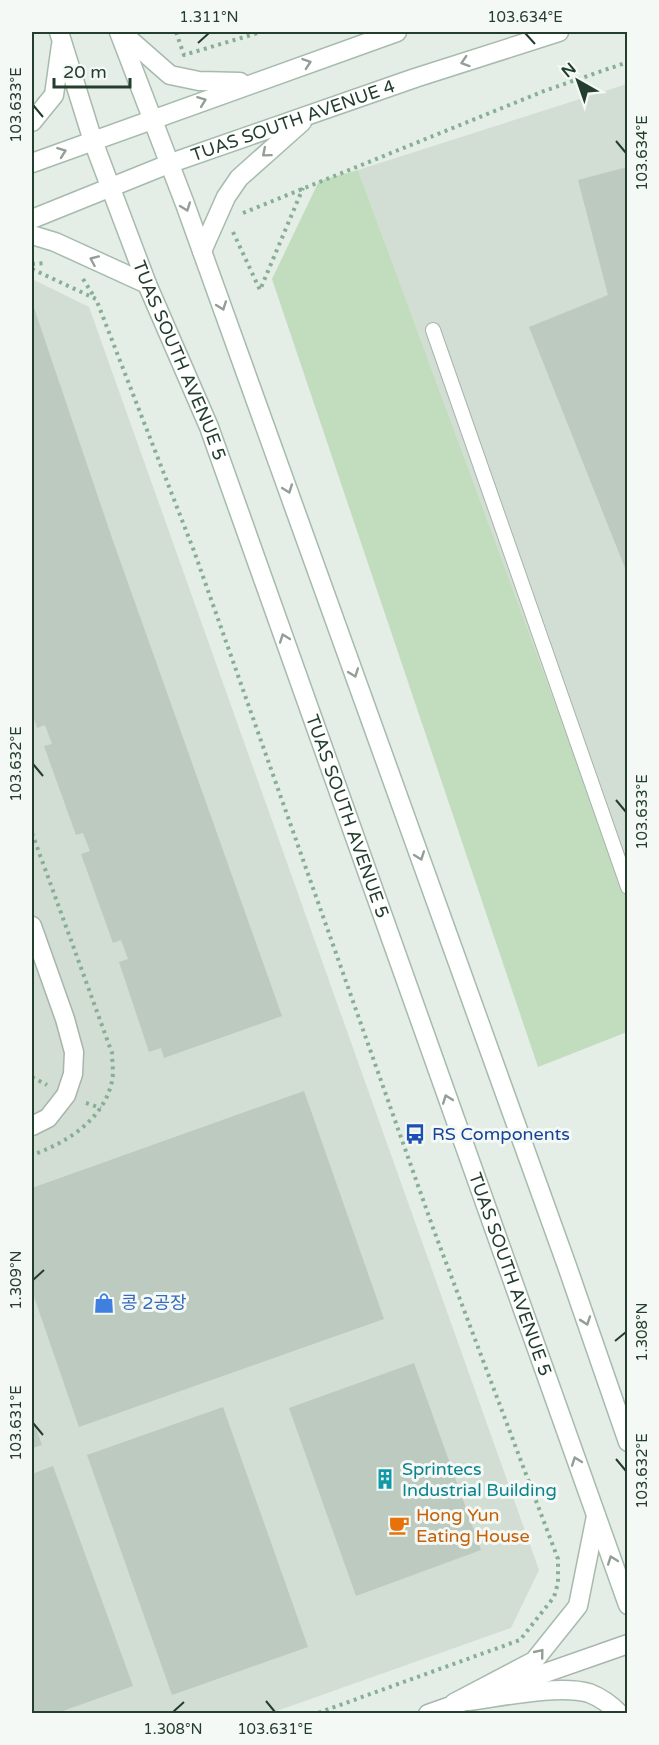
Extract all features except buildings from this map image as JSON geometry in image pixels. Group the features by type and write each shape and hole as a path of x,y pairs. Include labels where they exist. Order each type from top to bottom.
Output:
{"main road":[{"path":"120,32 170,75 214,82 252,82"},
{"path":"120,32 152,120 171,163 567,1266 627,1442"},
{"path":"32,163 252,82 397,32"},
{"name":"TUAS SOUTH AVENUE 4","path":"32,219 171,163 415,78 559,32"},
{"path":"32,122 54,95 61,35"},
{"name":"TUAS SOUTH AVENUE 5","path":"61,35 93,141 147,284 209,427 627,1605"},
{"path":"202,251 226,197 239,178 310,116"},
{"path":"32,234 55,242 147,284"},
{"path":"32,926 74,1053 73,1074 66,1095 48,1118 32,1126"},
{"path":"454,1703 534,1660 578,1606 596,1516"},
{"path":"428,1713 627,1644"},
{"path":"454,1703 549,1690 588,1693 607,1702 620,1713"}],"lane":[{"path":"433,330 627,887"}],"path":[{"path":"176,32 184,55 261,32"},
{"path":"237,32 245,36"},
{"path":"238,215 544,91 627,62"},
{"path":"231,230 260,290 303,188"},
{"path":"32,269 96,299 194,551 433,1228 558,1559 558,1583 554,1597 520,1640 315,1713"}],"shaded area":[{"path":"627,84 627,898 358,170"},
{"path":"32,279 89,307 539,1570 511,1628 271,1713 32,1713"}],"green space":[{"path":"358,170 627,898 627,1032 538,1067 272,279 319,181"}],"place":[{"name":"RS Components","path":"415,1134"},
{"name":"콩 2공장","path":"104,1303"},
{"name":"Sprintecs Industrial Building","path":"385,1479"},
{"name":"Hong Yun Eating House","path":"399,1525"}]}
